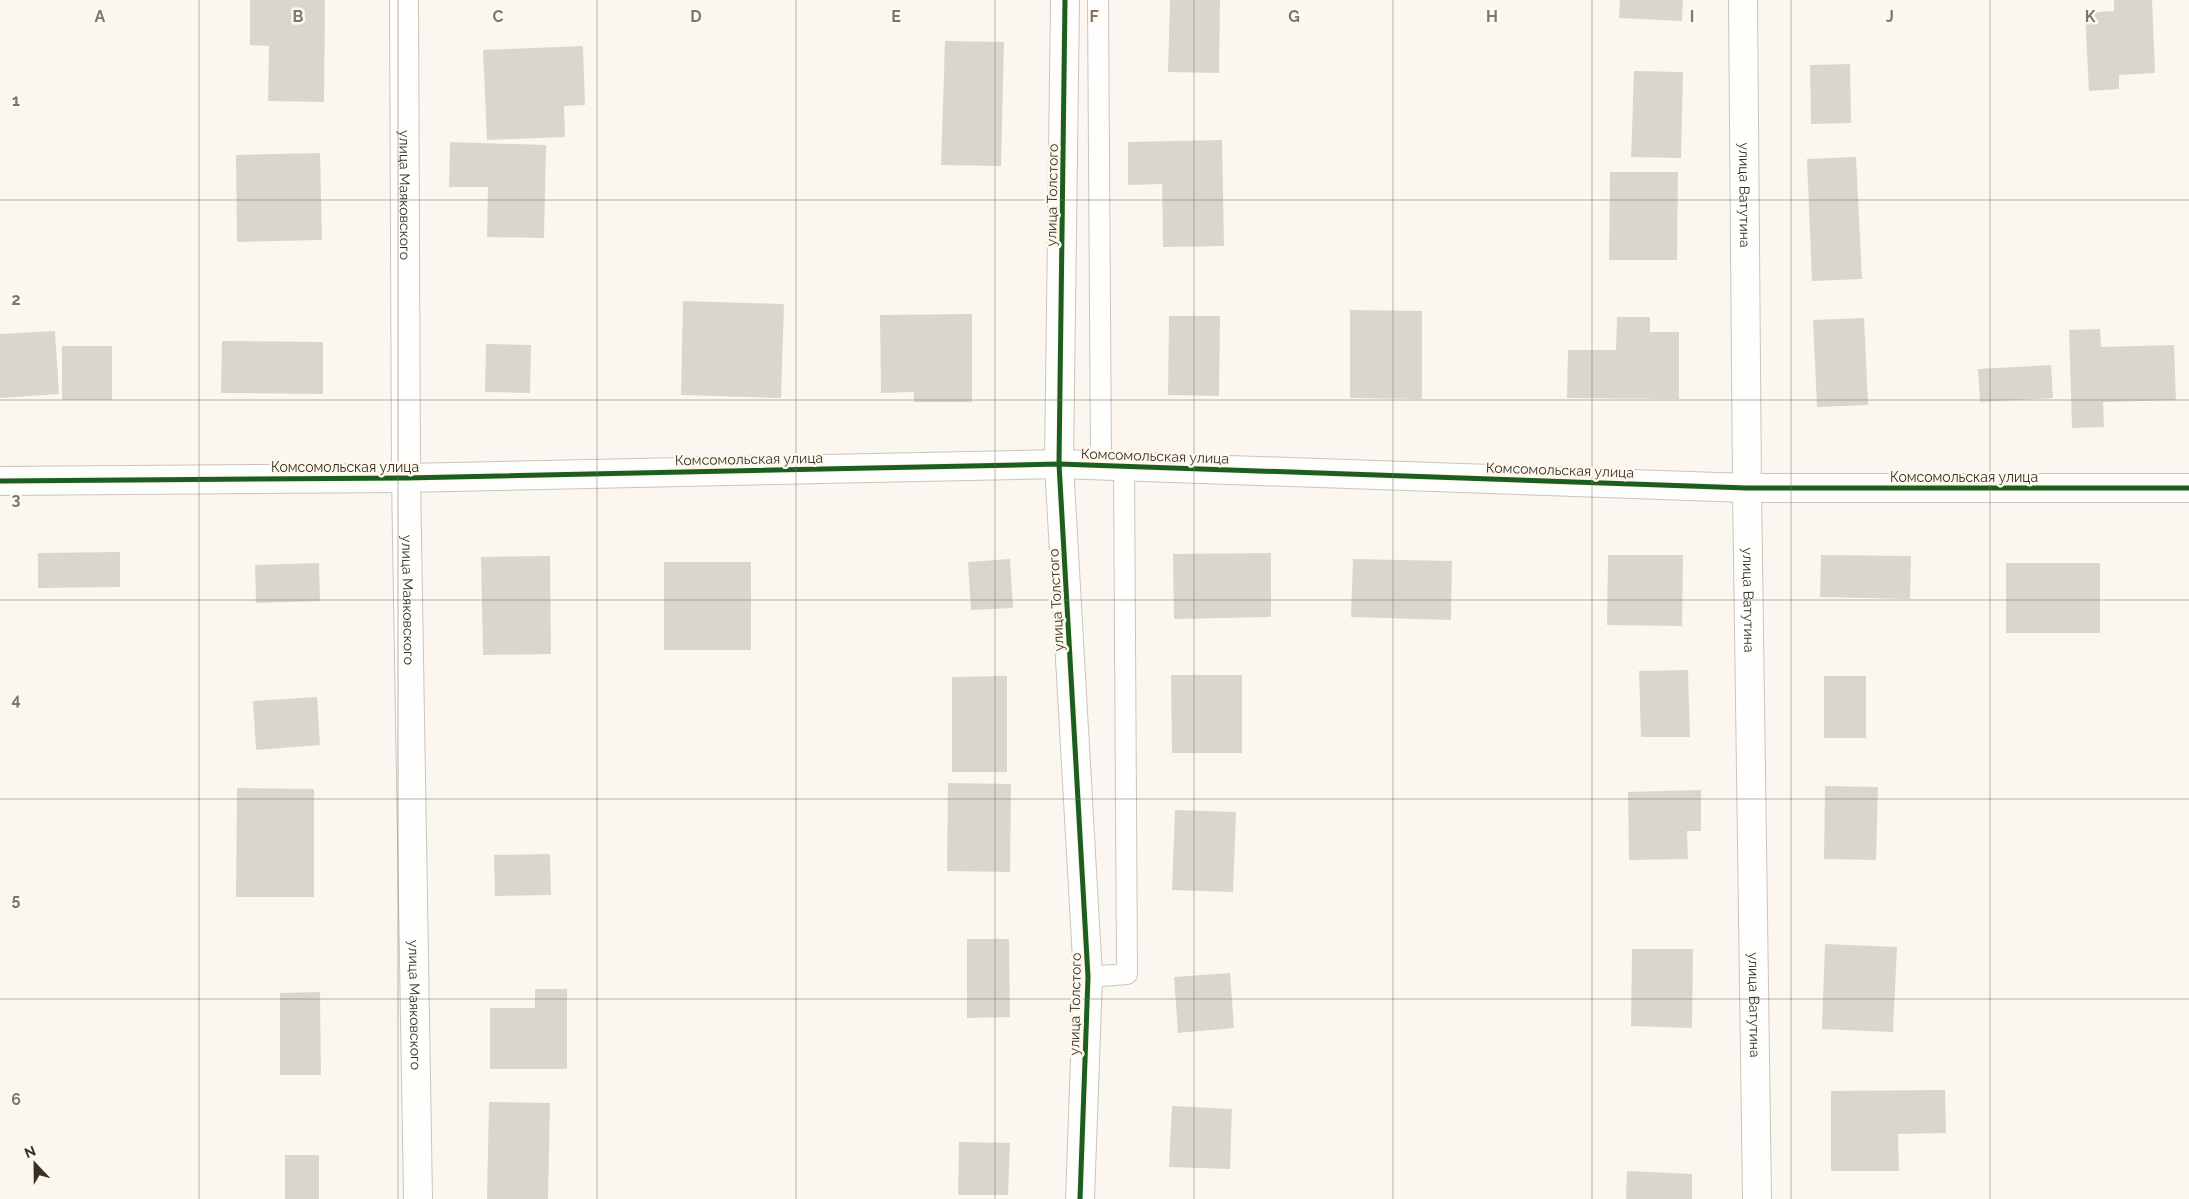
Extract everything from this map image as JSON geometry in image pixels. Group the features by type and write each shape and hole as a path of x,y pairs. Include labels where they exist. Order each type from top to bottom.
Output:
{"street":[{"name":"улица Маяковского","path":"404,0 406,478 418,1199"},
{"name":"улица Толстого","path":"1065,0 1059,464 1088,977 1080,1199"},
{"name":"улица Ватутина","path":"1743,0 1747,488 1757,1199"},
{"name":"Комсомольская улица","path":"0,481 406,478 1059,464 1747,488 2189,488"}],"lane":[{"path":"1088,977 1127,974 1098,0"}],"building":[{"path":"250,0 325,0 324,102 268,101 269,46 250,45"},
{"path":"1170,0 1220,0 1219,73 1168,72"},
{"path":"1620,0 1683,0 1682,21 1619,18"},
{"path":"2114,0 2152,0 2155,73 2119,75 2119,89 2089,91 2085,13 2114,11"},
{"path":"945,41 1004,42 1001,166 941,165"},
{"path":"583,46 585,105 564,106 565,137 487,140 483,50"},
{"path":"1850,64 1851,123 1811,124 1810,65"},
{"path":"1634,71 1683,72 1681,158 1631,157"},
{"path":"1222,140 1224,246 1163,247 1162,184 1128,185 1128,142"},
{"path":"450,142 546,145 544,238 487,237 488,187 449,187"},
{"path":"320,153 322,240 237,242 236,155"},
{"path":"1856,157 1862,279 1812,281 1807,159"},
{"path":"1610,172 1678,172 1677,260 1609,260"},
{"path":"683,301 784,304 781,398 681,395"},
{"path":"1350,310 1422,311 1422,399 1350,398"},
{"path":"972,314 972,402 914,402 914,392 881,393 880,315"},
{"path":"1169,316 1220,316 1219,396 1168,395"},
{"path":"1617,317 1650,317 1650,332 1679,332 1679,399 1567,398 1568,350 1616,350"},
{"path":"1864,318 1868,405 1817,407 1813,320"},
{"path":"2100,329 2101,347 2174,345 2176,400 2103,402 2104,427 2072,428 2069,330"},
{"path":"55,331 59,394 0,398 0,334"},
{"path":"222,341 323,342 323,394 221,393"},
{"path":"486,344 531,345 530,393 485,392"},
{"path":"62,346 112,346 112,400 62,400"},
{"path":"2051,365 2053,398 1980,402 1978,369"},
{"path":"120,552 120,587 38,588 38,553"},
{"path":"1271,553 1271,617 1174,619 1173,554"},
{"path":"1608,555 1683,555 1682,626 1607,625"},
{"path":"1821,555 1911,556 1910,599 1820,597"},
{"path":"550,556 551,654 483,655 481,557"},
{"path":"1010,559 1013,608 971,610 968,562"},
{"path":"1353,559 1452,561 1451,620 1351,617"},
{"path":"664,562 751,562 751,650 664,650"},
{"path":"319,563 320,601 256,603 255,565"},
{"path":"2006,563 2100,563 2100,633 2006,633"},
{"path":"1688,670 1690,737 1641,737 1639,671"},
{"path":"1171,675 1242,675 1242,753 1172,753"},
{"path":"1007,676 1007,772 952,772 952,677"},
{"path":"1824,676 1866,676 1866,738 1824,738"},
{"path":"317,697 320,745 256,750 253,701"},
{"path":"948,783 1011,784 1010,872 947,871"},
{"path":"1825,786 1878,787 1876,860 1824,859"},
{"path":"237,788 314,789 314,897 236,897"},
{"path":"1701,790 1701,831 1687,831 1688,859 1629,860 1628,792"},
{"path":"1175,810 1236,812 1233,892 1172,890"},
{"path":"550,854 551,895 495,896 494,855"},
{"path":"967,939 1009,939 1010,1017 967,1018"},
{"path":"1825,944 1897,947 1893,1032 1822,1029"},
{"path":"1632,949 1693,949 1692,1028 1631,1026"},
{"path":"1230,973 1234,1028 1178,1033 1174,977"},
{"path":"535,989 567,989 567,1069 490,1069 490,1008 535,1008"},
{"path":"320,992 321,1075 280,1075 280,993"},
{"path":"1945,1090 1946,1133 1898,1134 1899,1171 1831,1171 1831,1091"},
{"path":"489,1102 550,1103 548,1199 487,1199"},
{"path":"1172,1106 1232,1109 1230,1169 1169,1167"},
{"path":"959,1142 1010,1143 1008,1195 958,1195"},
{"path":"285,1155 319,1155 319,1199 285,1199"},
{"path":"1627,1171 1692,1174 1692,1199 1626,1199"}],"cycle path":[{"path":"1065,0 1059,464 1088,977 1080,1199"},
{"path":"0,481 406,478 1059,464 1747,488 2189,488"}]}
